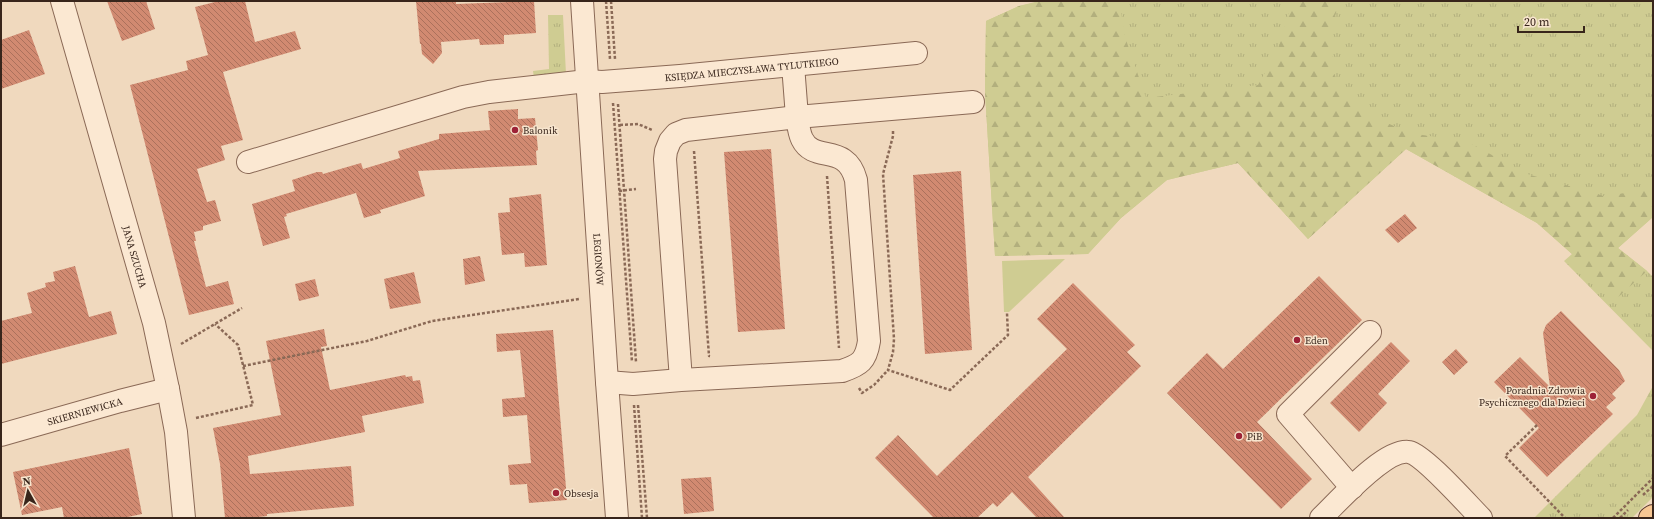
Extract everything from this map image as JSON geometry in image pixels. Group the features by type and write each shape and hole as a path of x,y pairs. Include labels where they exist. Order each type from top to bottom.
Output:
{"street":[{"name":"JANA SZUCHA","path":"62,1 152,316 174,422 184,518"},
{"name":"LEGIONÓW","path":"582,1 617,518"},
{"name":"KSIĘDZA MIECZYSŁAWA TYLUTKIEGO","path":"248,162 463,97 488,92 587,81 602,82 793,66 916,53"},
{"path":"607,382 635,384 842,371 853,367 864,360 869,342 855,175 849,164 843,159 835,155 823,154 811,149 802,140 797,117 793,66"},
{"path":"681,380 665,160 668,146 676,134 686,130 797,117 973,102"},
{"path":"1352,488 1288,414 1370,332"},
{"name":"SKIERNIEWICKA","path":"1,435 168,389"},
{"path":"1320,518 1379,463 1397,453 1410,452 1427,464 1481,518"}],"path":[{"path":"606,1 611,64"},
{"path":"613,96 647,518"},
{"path":"620,125 642,518"},
{"path":"893,129 893,136 883,174 894,339 893,352 888,370 950,390 1008,335 1007,313"},
{"path":"694,147 709,356 717,356"},
{"path":"826,169 839,347 831,347"},
{"path":"243,366 367,341 432,321 601,296"},
{"path":"161,356 242,308"},
{"path":"174,422 253,405 238,345 215,324"},
{"path":"1537,425 1505,456 1565,518"},
{"path":"1613,518 1653,478"}],"green space":[{"path":"1039,1 1119,1 1125,37 1146,98 1258,85 1278,50 1292,1 1340,1 1334,19 1332,34 1333,70 1338,90 1362,112 1410,133 1468,142 1527,174 1604,196 1653,189 1653,217 1618,248 1647,271 1615,300 1572,254 1537,223 1406,149 1308,239 1238,163 1167,180 1121,218 1088,254 995,256 985,92 986,21 1019,6"},
{"path":"1043,1 1653,1 1653,217 1618,248 1653,277 1653,351 1564,261 1572,254 1537,223 1406,149 1308,239 1238,163 1167,180 1121,218 1088,254 995,256 985,92 986,21 1019,6"},
{"path":"548,15 563,15 566,74 534,78 533,71 549,69"},
{"path":"1065,259 1009,312 1004,312 1002,261"},
{"path":"1653,386 1653,497 1632,518 1534,518 1637,415"}],"building":[{"path":"107,1 146,1 155,29 122,41"},
{"path":"219,1 245,1 255,42 295,31 301,49 223,72 243,140 221,146 225,160 197,169 207,202 215,200 221,221 203,226 203,230 194,232 196,241 194,241 206,287 228,281 234,304 189,315 130,85 188,70 186,61 208,55 195,7"},
{"path":"416,1 456,1 456,4 534,1 536,33 504,35 504,44 480,45 479,39 441,42 442,53 433,64 422,54"},
{"path":"29,30 45,74 1,89 1,40"},
{"path":"518,109 518,119 535,118 538,150 536,151 537,165 418,171 425,196 380,210 381,213 364,218 356,193 286,214 287,216 284,217 290,238 263,246 252,204 295,191 292,180 317,172 322,172 323,174 361,163 363,169 400,158 398,151 439,139 439,134 490,130 488,111"},
{"path":"771,149 785,329 738,332 724,152"},
{"path":"961,171 972,350 925,354 913,175"},
{"path":"541,194 547,265 525,267 524,253 502,255 498,213 510,212 509,198"},
{"path":"1405,214 1417,228 1398,243 1385,230"},
{"path":"480,256 485,281 465,285 463,259"},
{"path":"75,266 89,317 111,311 117,334 1,364 1,321 32,313 27,293 46,287 45,283 55,281 53,272"},
{"path":"414,272 421,303 390,309 384,279"},
{"path":"1319,276 1362,320 1257,422 1312,479 1281,509 1167,393 1207,353 1223,369"},
{"path":"315,279 319,296 299,301 295,284"},
{"path":"1073,283 1135,345 1127,352 1141,366 1028,477 1065,518 1037,518 1012,492 997,507 993,503 977,518 934,518 875,458 898,435 937,476 1067,349 1037,319"},
{"name":"Poradnia Zdrowia Psychicznego dla Dzieci","path":"1561,311 1619,370 1625,381 1612,394 1616,398 1606,407 1613,414 1547,477 1519,448 1539,428 1494,382 1520,357 1550,387 1543,333 1546,325"},
{"path":"324,329 327,346 321,347 330,390 405,375 406,377 412,376 413,381 420,380 424,403 362,416 365,432 248,456 250,474 351,466 354,506 267,514 267,516 258,518 225,518 220,464 213,428 281,415 266,341"},
{"path":"553,330 567,500 529,503 527,484 510,485 508,465 531,463 527,415 503,417 502,399 525,397 520,350 497,352 496,334"},
{"path":"1391,342 1410,361 1378,394 1387,403 1359,432 1330,403"},
{"path":"1456,349 1468,362 1454,375 1442,362"},
{"path":"129,448 142,514 123,518 64,518 62,507 22,515 13,472"},
{"path":"711,477 714,511 684,514 681,479"}],"place":[{"name":"Balonik","path":"515,130"},
{"name":"Eden","path":"1297,340"},
{"name":"Poradnia Zdrowia Psychicznego dla Dzieci","path":"1593,396"},
{"name":"PiB","path":"1239,436"},
{"name":"Obsesja","path":"556,493"}]}
